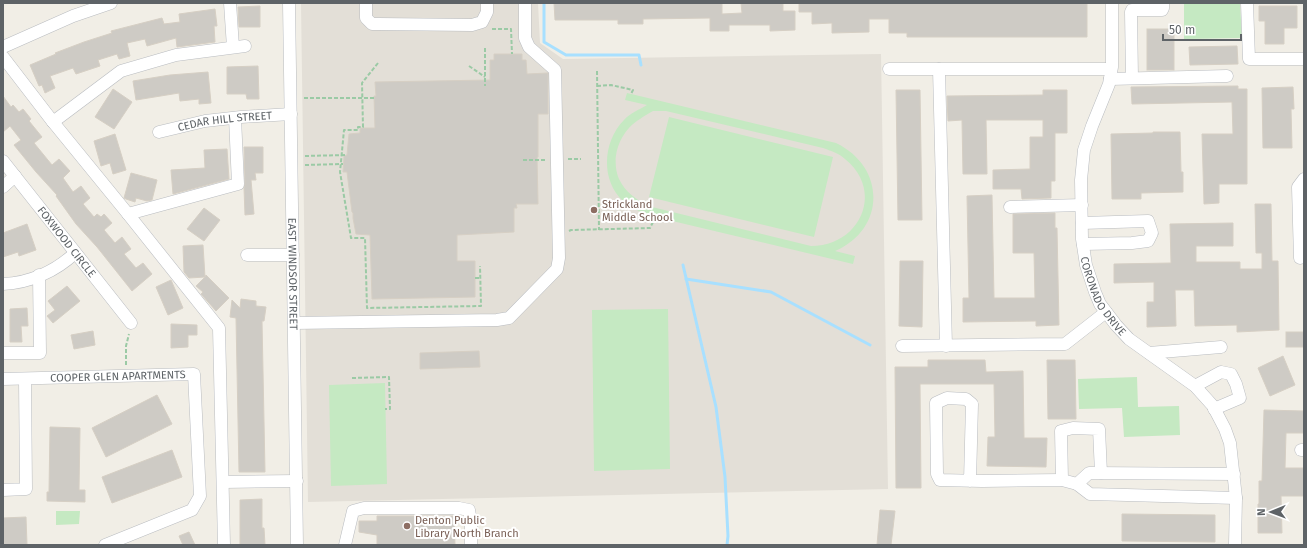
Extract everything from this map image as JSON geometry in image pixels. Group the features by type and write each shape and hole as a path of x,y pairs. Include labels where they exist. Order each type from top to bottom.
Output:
{"street":[{"path":"3,47 73,16 111,3"},
{"path":"53,122 121,70 176,55 239,47 230,3"},
{"name":"EAST WINDSOR STREET","path":"289,3 298,545"},
{"path":"366,3 366,18 372,24 397,25 472,25 482,22 487,12 487,3"},
{"path":"294,323 497,320 510,318 557,269 559,258 555,70 529,47 525,38 525,3"},
{"name":"CORONADO DRIVE","path":"1112,3 1111,70 1105,94 1084,150 1081,180 1083,244 1086,266 1095,292 1106,312 1129,339 1195,386 1214,409 1225,430 1230,444 1236,498 1235,545"},
{"path":"1132,78 1131,12 1132,10 1162,10 1163,3"},
{"path":"1247,3 1249,59 1304,59"},
{"path":"1112,30 1131,30"},
{"path":"3,57 53,122 219,328 224,545"},
{"path":"1111,70 1131,62"},
{"path":"889,69 1111,70 1132,78 1227,76"},
{"path":"938,69 946,346"},
{"name":"CEDAR HILL STREET","path":"159,132 205,122 235,118 291,114"},
{"path":"128,214 238,184 235,118"},
{"name":"FOXWOOD CIRCLE","path":"3,161 131,323"},
{"path":"3,187 15,176"},
{"path":"1304,179 1298,187 1300,258 1304,257"},
{"path":"1010,206 1082,205"},
{"path":"1082,223 1148,221 1152,233 1148,241 1083,244"},
{"path":"3,284 39,276 53,270 75,253"},
{"path":"247,256 293,255"},
{"path":"3,353 40,353 39,276"},
{"path":"902,346 1064,344 1106,312"},
{"path":"1149,353 1221,347"},
{"path":"1195,386 1221,372 1231,374 1240,398 1214,409"},
{"name":"COOPER GLEN APARTMENTS","path":"3,379 194,374 200,496 192,510 105,545"},
{"path":"3,490 26,489 25,379"},
{"path":"970,481 972,404 966,399 946,398 936,403 937,474 940,480 970,481 1062,480 1078,484 1090,494 1236,498"},
{"path":"1062,480 1061,431 1073,428 1099,429 1101,473"},
{"path":"1078,484 1089,473 1234,474"},
{"path":"222,482 297,482"},
{"path":"345,545 353,512 364,508 459,508 469,510 471,522 471,545"}],"path":[{"path":"492,29 511,29 512,54"},
{"path":"485,48 485,86"},
{"path":"378,63 362,83 363,127 358,127 358,130 344,130 340,164 343,194 351,238 365,238 366,308 481,306 480,266"},
{"path":"469,66 485,78"},
{"path":"597,71 599,230"},
{"path":"597,86 611,85 632,90 631,94"},
{"path":"304,98 374,98"},
{"path":"305,156 347,155"},
{"path":"568,160 581,159"},
{"path":"523,160 551,160"},
{"path":"305,165 343,164"},
{"path":"567,233 571,230 650,228 656,216"},
{"path":"475,278 480,278"},
{"path":"126,356 126,346 131,323"},
{"path":"352,378 389,377 390,409 385,409"}],"shaded area":[{"name":"Strickland Middle School","path":"301,3 538,3 540,43 563,59 881,54 888,489 308,502"}],"green space":[{"path":"1184,3 1240,3 1242,38 1184,39"},
{"path":"627,93 836,143 852,154 864,167 871,182 873,198 871,213 864,228 852,241 835,251 855,256 853,264 647,215 623,201 610,182 607,160 608,149 617,129 624,120 632,113 647,105 625,100","holes":["653,111 666,111 835,152 843,157 857,172 863,186 865,201 861,214 854,227 843,237 828,244 811,246 648,206 635,198 624,188 616,171 616,154 622,137 633,124"]},
{"path":"669,117 833,157 814,237 649,197"},
{"path":"668,309 670,469 594,471 592,310"},
{"path":"1137,377 1138,407 1179,406 1180,435 1124,437 1122,408 1079,409 1078,379"},
{"path":"385,383 387,484 331,486 329,385"},
{"path":"56,511 80,511 79,524 56,525"}],"building":[{"path":"554,3 722,3 722,14 742,13 741,3 783,3 783,11 795,11 795,30 770,31 770,25 729,25 729,31 710,31 710,18 643,19 643,24 618,24 618,20 555,20"},
{"path":"799,3 1087,3 1087,37 907,37 907,33 889,33 889,19 869,19 869,32 832,33 832,23 812,24 812,12 799,12"},
{"path":"260,6 260,27 239,27 238,7"},
{"path":"1259,6 1297,6 1297,28 1284,28 1284,44 1265,44 1265,21 1259,21"},
{"path":"215,9 217,26 214,26 215,42 177,47 176,38 147,46 145,39 127,43 130,56 119,59 117,54 98,60 100,66 76,74 73,68 50,76 55,88 45,93 42,85 39,86 30,65 56,54 55,53 112,33 111,31 162,18 164,24 180,22 179,14"},
{"path":"1147,29 1174,29 1174,70 1147,70"},
{"path":"1237,46 1238,64 1190,65 1189,47"},
{"path":"494,54 522,54 522,60 526,60 527,74 548,73 548,114 538,114 538,204 516,204 517,208 514,208 514,232 457,235 457,261 475,261 475,297 372,299 370,235 356,234 347,172 343,172 344,156 347,155 349,134 360,133 360,128 375,128 375,82 490,80 490,60 494,60"},
{"path":"258,66 259,99 247,99 246,94 227,94 227,67"},
{"path":"208,72 211,103 199,104 199,99 180,101 179,93 136,100 133,81 170,75"},
{"path":"1238,86 1238,89 1247,89 1247,184 1219,184 1219,203 1204,204 1202,134 1233,134 1232,102 1132,104 1131,87"},
{"path":"1293,87 1294,109 1291,109 1292,148 1263,148 1262,88"},
{"path":"113,89 132,102 114,129 95,117"},
{"path":"896,90 920,90 922,220 898,220"},
{"path":"1043,90 1067,90 1067,133 1055,133 1055,181 1051,181 1051,198 1022,199 1021,189 993,189 993,170 1030,169 1030,137 1043,137 1043,120 986,120 987,174 963,174 962,120 948,121 947,96 1043,95"},
{"path":"3,96 11,107 13,105 19,112 23,109 31,119 29,121 42,137 34,143 52,165 59,159 70,171 63,178 73,192 81,186 90,198 83,204 94,217 97,214 101,217 104,214 112,223 104,230 115,243 122,237 131,249 124,254 136,268 143,263 152,274 132,291 97,247 76,224 56,196 57,195 14,145 21,140 10,126 3,132"},
{"path":"1180,132 1183,192 1141,193 1141,199 1112,199 1111,134"},
{"path":"115,134 126,170 113,174 110,163 101,166 94,141"},
{"path":"244,147 263,147 263,173 255,173 256,180 251,180 254,214 245,215 244,188"},
{"path":"227,149 229,179 173,194 171,170 205,168 204,150"},
{"path":"131,173 157,180 152,200 147,201 136,198 135,202 124,198"},
{"path":"992,195 994,298 1035,298 1034,253 1013,253 1013,214 1055,213 1055,228 1057,228 1059,325 1036,326 1036,321 963,322 963,298 969,298 967,196"},
{"path":"1255,204 1271,204 1272,261 1278,261 1279,330 1237,332 1237,325 1195,326 1194,290 1175,290 1176,326 1147,327 1147,302 1154,302 1154,282 1114,283 1114,264 1171,263 1170,224 1233,223 1233,246 1196,246 1196,262 1240,262 1240,269 1262,269 1262,253 1256,253"},
{"path":"204,208 220,220 204,241 187,229"},
{"path":"27,224 36,250 19,256 18,252 3,257 3,233"},
{"path":"203,245 205,277 189,278 184,272 183,246"},
{"path":"900,261 923,261 922,327 899,326"},
{"path":"206,275 229,298 216,311 201,294 203,292 196,286"},
{"path":"171,280 183,308 168,315 156,287"},
{"path":"67,286 80,301 53,323 47,316 55,310 48,301"},
{"path":"241,299 256,301 256,306 266,307 264,321 262,321 265,472 239,472 236,318 230,317 232,300 240,308"},
{"path":"27,308 28,326 21,326 22,342 10,342 10,309"},
{"path":"171,324 197,325 197,335 188,335 188,347 171,348"},
{"path":"93,331 95,345 74,349 71,335"},
{"path":"1286,332 1304,332 1304,347 1286,347"},
{"path":"479,351 480,367 420,369 420,353"},
{"path":"1283,356 1295,385 1270,396 1258,368"},
{"path":"928,360 985,360 986,372 1023,371 1024,438 1047,438 1046,467 987,466 988,437 995,437 994,384 920,384 921,488 896,488 895,367 928,367"},
{"path":"1047,360 1075,360 1076,419 1048,419"},
{"path":"157,395 172,424 106,457 92,428"},
{"path":"1264,410 1304,411 1304,433 1286,433 1285,468 1304,468 1304,496 1281,496 1282,533 1258,533 1259,481 1262,481"},
{"path":"50,427 80,428 79,490 85,490 85,502 47,501 47,492 49,492"},
{"path":"172,450 182,477 112,503 102,477"},
{"path":"262,499 262,528 264,528 265,545 240,545 240,500"},
{"path":"880,510 895,511 891,545 877,545"},
{"path":"1122,514 1215,515 1215,542 1122,541"},
{"name":"Denton Public Library North Branch","path":"377,516 454,516 455,545 377,545 377,535 359,532 359,521 377,521"},
{"path":"26,517 27,545 3,545 3,518"},
{"path":"189,532 195,545 183,545 179,536"}],"waterway":[{"path":"544,3 544,42 566,55 639,55 641,65"},
{"path":"683,265 716,407 725,477 728,536 727,545"},
{"path":"686,279 771,292 870,345"}],"place":[{"name":"Strickland Middle School","path":"594,210"},
{"name":"Denton Public Library North Branch","path":"407,526"}]}
